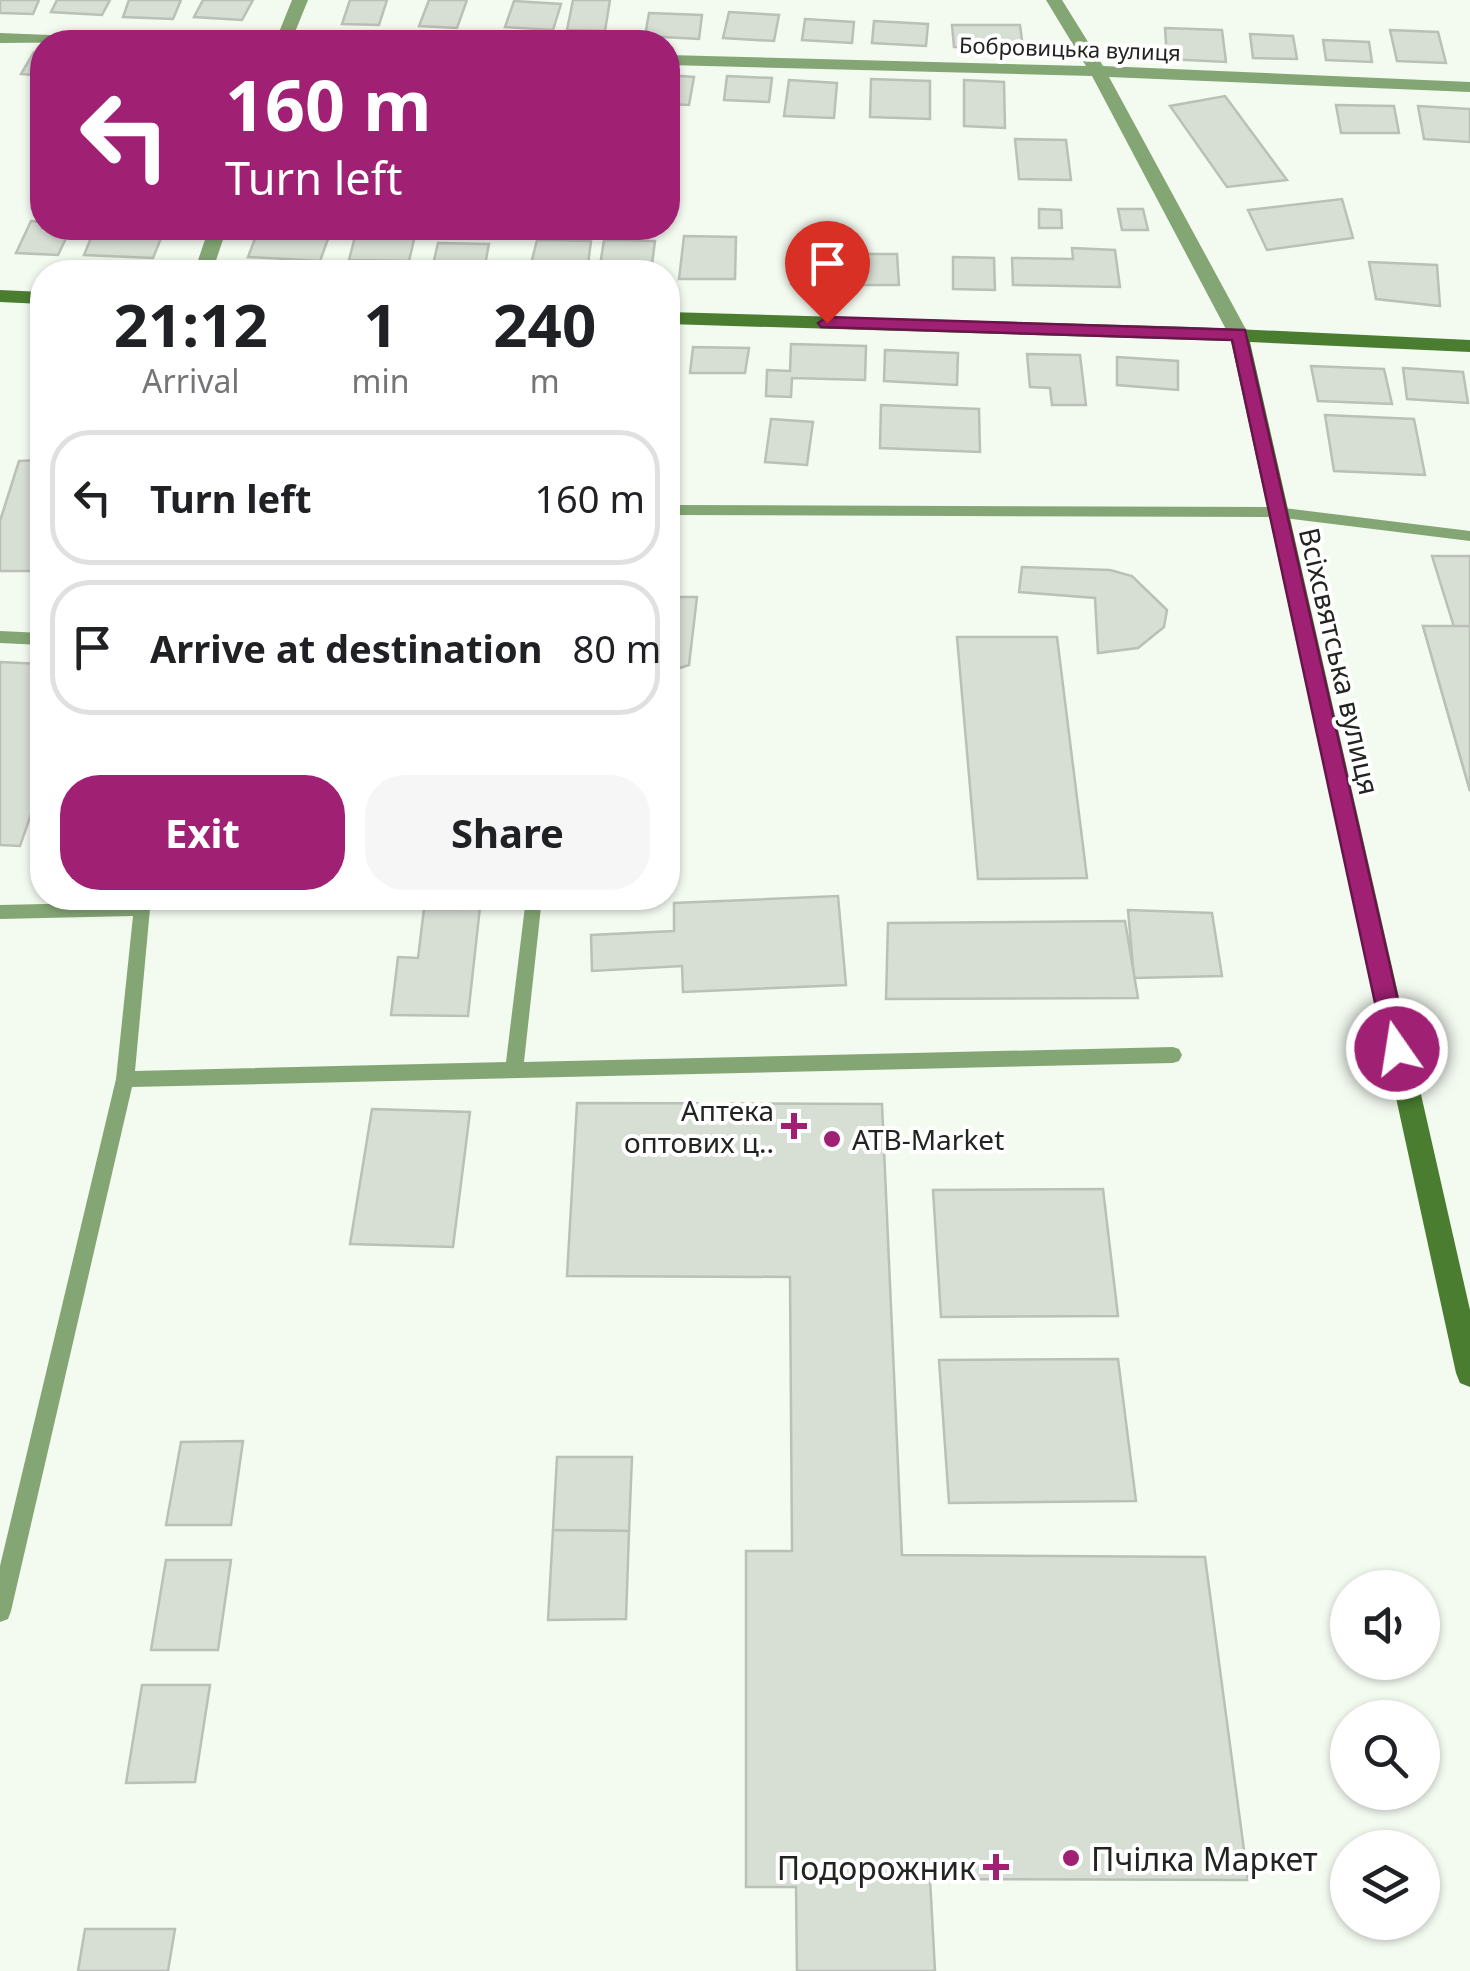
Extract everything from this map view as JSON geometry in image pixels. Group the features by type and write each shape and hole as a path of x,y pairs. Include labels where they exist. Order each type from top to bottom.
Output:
{"street":[{"path":"288,30 300,0"},
{"name":"Всіхсвятська вулиця","path":"1054,0 1098,71 1239,334 1470,1373"},
{"path":"0,38 30,39"},
{"name":"Бобровицька вулиця","path":"680,60 1098,71 1470,87"},
{"path":"0,296 30,297"},
{"path":"680,318 1239,334 1470,346"}],"lane":[{"path":"680,510 1276,512 1470,536"},
{"path":"0,637 30,638"},
{"path":"0,912 32,910"},
{"path":"0,1611 124,1079 141,910"},
{"path":"514,1072 533,910"},
{"path":"124,1079 1173,1055"}],"building":[{"path":"0,0 39,0 33,14 0,13"},
{"path":"57,0 110,0 102,15 51,12"},
{"path":"129,0 181,0 173,19 123,17"},
{"path":"203,0 253,0 242,20 194,17"},
{"path":"350,0 387,0 379,25 342,24"},
{"path":"429,0 467,0 457,28 419,26"},
{"path":"573,0 610,0 605,30 567,30"},
{"path":"514,1 561,4 553,30 505,27"},
{"path":"729,12 779,15 774,41 723,38"},
{"path":"649,13 702,15 699,39 680,38 680,30 646,30"},
{"path":"805,19 854,22 852,43 802,40"},
{"path":"874,21 928,24 926,46 872,43"},
{"path":"952,25 1020,25 1023,48 954,47"},
{"path":"1165,28 1222,30 1226,62 1167,59"},
{"path":"1390,30 1438,32 1446,63 1397,61"},
{"path":"1250,34 1293,36 1297,59 1253,58"},
{"path":"1323,40 1369,42 1372,62 1326,60"},
{"path":"30,59 30,75 21,74"},
{"path":"680,76 694,77 689,105 680,105"},
{"path":"727,76 772,78 769,102 724,100"},
{"path":"871,79 930,81 930,119 870,117"},
{"path":"789,80 837,83 834,118 784,116"},
{"path":"964,80 1004,82 1005,128 964,126"},
{"path":"1225,96 1287,180 1227,187 1170,106"},
{"path":"1336,105 1394,106 1399,133 1341,133"},
{"path":"1418,106 1470,109 1470,142 1424,139"},
{"path":"1015,139 1066,140 1071,180 1019,179"},
{"path":"1342,199 1353,238 1267,250 1248,210"},
{"path":"1039,209 1061,210 1062,228 1039,228"},
{"path":"1118,209 1143,209 1148,230 1122,230"},
{"path":"30,223 30,240 65,240 58,255 16,253"},
{"path":"684,236 736,237 735,279 680,279"},
{"path":"90,240 160,240 153,258 84,255"},
{"path":"254,240 328,240 320,260 248,257"},
{"path":"354,240 414,240 409,260 349,260"},
{"path":"537,240 591,241 589,260 532,260"},
{"path":"604,240 655,241 653,260 601,260"},
{"path":"438,243 489,244 486,260 434,260"},
{"path":"1072,248 1115,250 1120,287 1013,285 1012,258 1073,259"},
{"path":"795,252 840,254 837,287 791,284"},
{"path":"857,254 897,254 899,285 859,285"},
{"path":"953,257 994,258 995,290 953,289"},
{"path":"1369,262 1437,265 1440,306 1376,299"},
{"path":"791,344 866,346 865,380 792,378 791,397 766,396 767,370 790,371"},
{"path":"693,347 749,348 745,373 690,373"},
{"path":"885,350 958,353 957,385 884,381"},
{"path":"1027,354 1080,355 1086,405 1052,405 1050,388 1030,387"},
{"path":"1117,357 1178,361 1178,390 1117,385"},
{"path":"1311,366 1384,369 1392,404 1318,401"},
{"path":"1403,368 1463,372 1468,403 1407,399"},
{"path":"881,405 979,409 980,452 880,448"},
{"path":"1325,415 1414,419 1425,475 1334,471"},
{"path":"771,419 813,422 807,465 765,462"},
{"path":"19,461 30,461 30,571 0,571 0,521"},
{"path":"1432,556 1470,556 1470,791 1423,626 1454,627"},
{"path":"1022,567 1110,570 1132,576 1167,610 1164,627 1138,648 1098,653 1095,598 1019,592"},
{"path":"680,597 697,597 689,665 680,668"},
{"path":"1423,626 1470,626 1470,791"},
{"path":"957,637 1057,637 1087,878 978,879"},
{"path":"0,662 30,663 30,817 20,846 0,845"},
{"path":"838,896 846,985 683,992 682,966 592,971 591,935 674,931 674,910 680,910 680,903"},
{"path":"424,910 480,910 468,1016 391,1015 398,957 418,958"},
{"path":"1128,910 1212,913 1222,976 1134,978"},
{"path":"1125,921 1138,998 886,999 888,923"},
{"path":"577,1103 882,1104 902,1555 1205,1557 1248,1880 930,1879 935,1971 797,1971 796,1887 746,1887 746,1551 792,1551 790,1277 567,1276"},
{"path":"372,1109 470,1112 453,1247 350,1244"},
{"path":"1103,1189 1118,1316 941,1317 933,1190"},
{"path":"1118,1359 1136,1501 949,1503 939,1360"},
{"path":"243,1441 231,1525 166,1525 181,1442"},
{"path":"557,1457 632,1457 629,1531 553,1530"},
{"path":"553,1530 629,1531 626,1619 548,1620"},
{"path":"166,1560 231,1560 218,1650 151,1650"},
{"path":"142,1685 210,1685 195,1782 126,1783"},
{"path":"85,1929 175,1929 168,1971 78,1971"}],"place":[{"name":"Аптека оптових ц‥","path":"794,1126"},
{"name":"ATB-Market","path":"832,1139"},
{"name":"Пчілка Маркет","path":"1071,1858"},
{"name":"Подорожник","path":"996,1867"}],"route":[{"path":"827,323 1239,334 1397,1049"}]}
